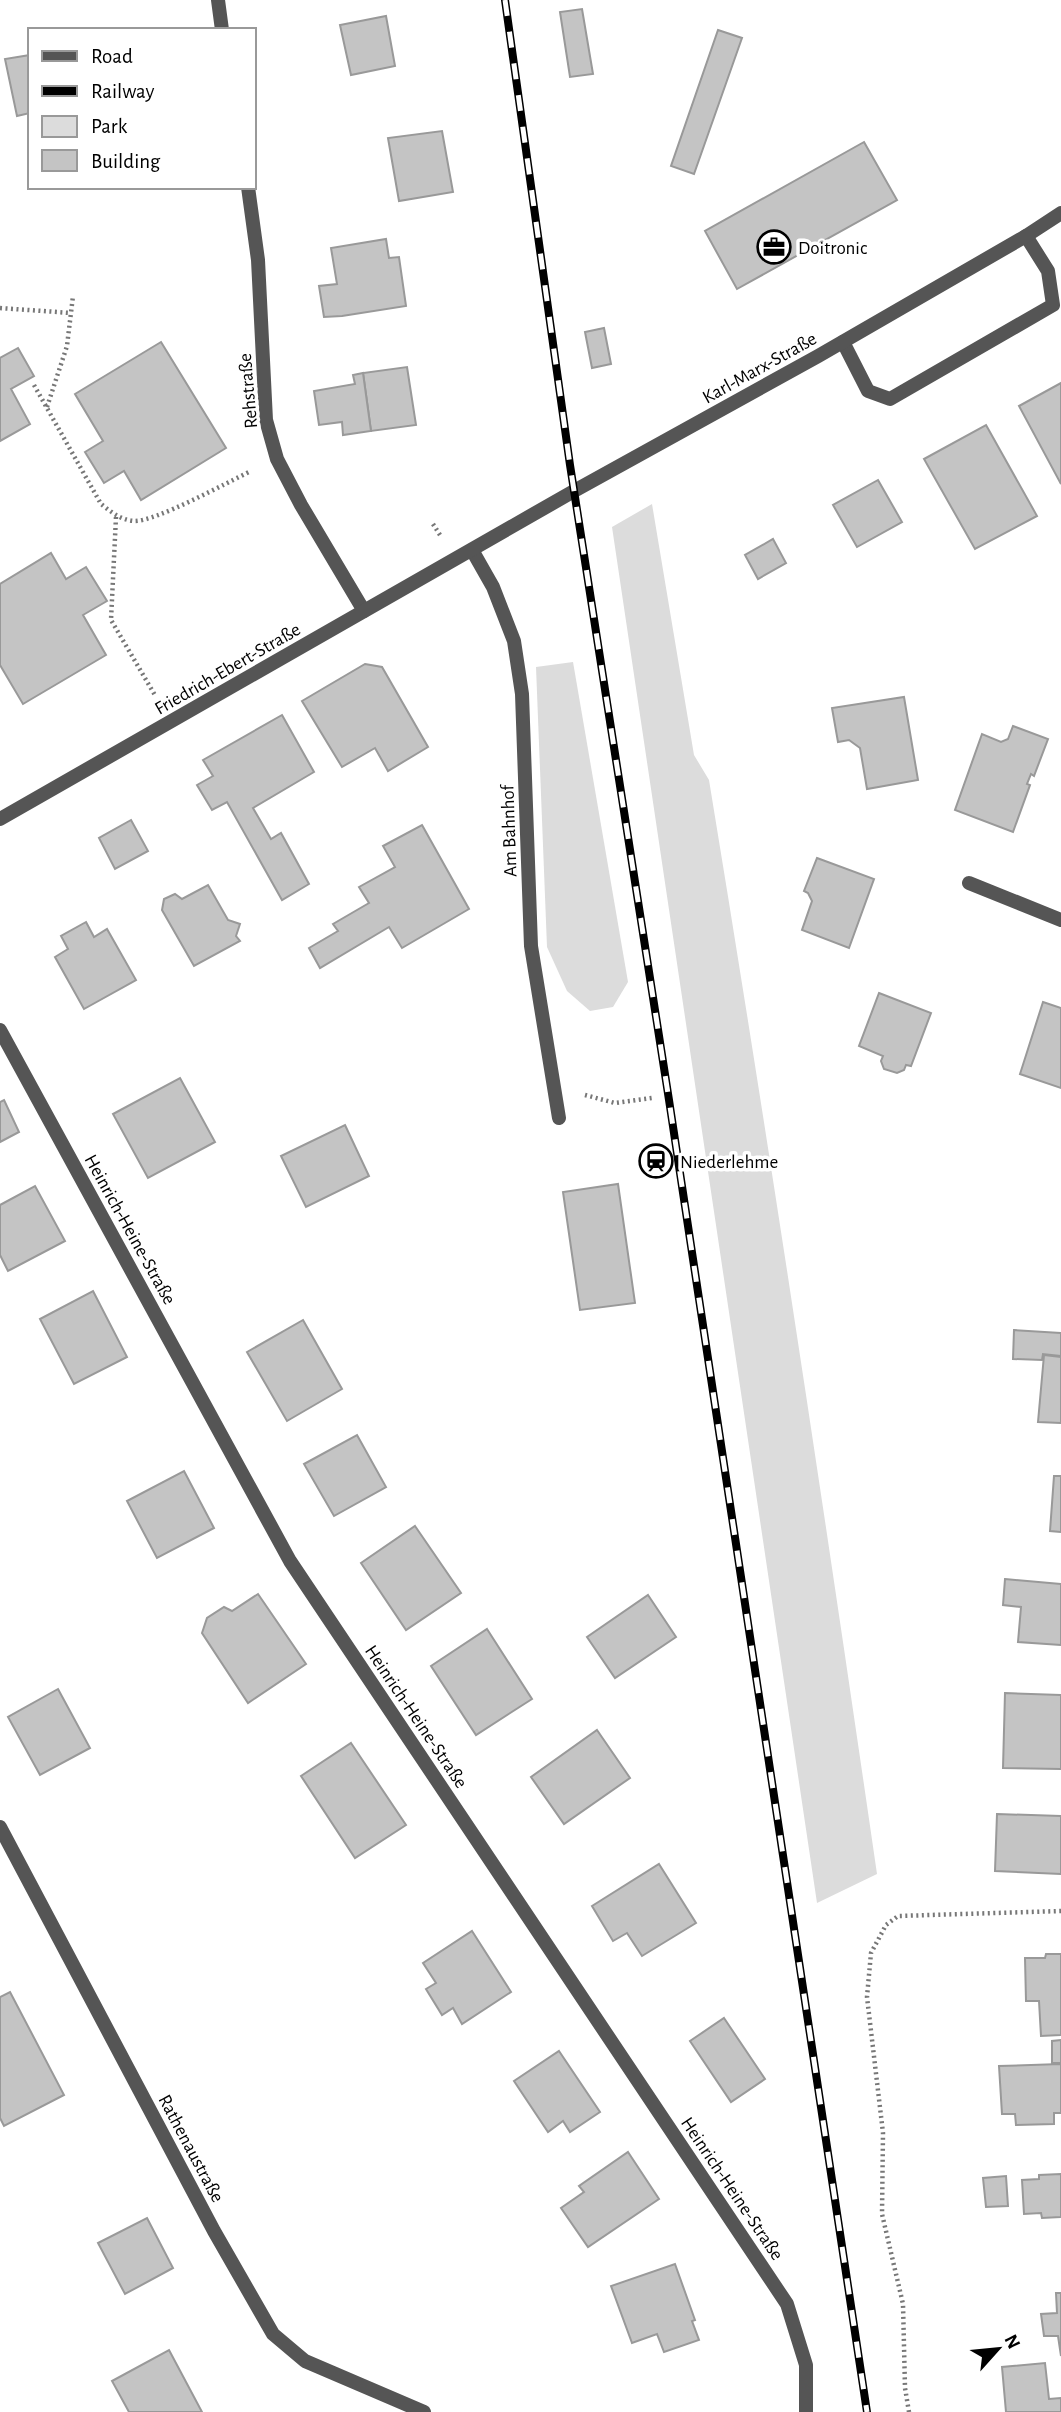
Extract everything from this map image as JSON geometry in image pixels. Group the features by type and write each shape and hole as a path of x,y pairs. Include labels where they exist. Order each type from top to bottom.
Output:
{"street":[{"path":"218,0 222,28"},
{"name":"Rehstraße","path":"248,189 258,260 266,420 277,459 300,505 364,611"},
{"name":"Karl-Marx-Straße","path":"472,550 843,342 1061,213"},
{"path":"843,342 868,391 890,399 1053,305 1048,271 1026,236"},
{"name":"Friedrich-Ebert-Straße","path":"0,819 472,550"},
{"name":"Am Bahnhof","path":"472,550 492,587 514,641 516,654 522,694 530,946 559,1118"},
{"path":"969,883 1061,920"},
{"name":"Heinrich-Heine-Straße","path":"0,1030 290,1561 787,2304 806,2365 806,2412"},
{"name":"Rathenaustraße","path":"0,1827 214,2231 273,2334 305,2361 424,2412"}],"path":[{"path":"47,408 67,346 73,296"},
{"path":"0,308 71,313"},
{"path":"34,385 101,504 116,516 136,521 160,514 277,459"},
{"path":"116,516 111,620 158,701"},
{"path":"433,524 441,537"},
{"path":"554,1087 615,1103 652,1098"},
{"path":"909,2412 905,2388 903,2304 882,2214 883,2133 867,1997 870,1953 886,1926 898,1916 1061,1911"}],"green space":[{"path":"652,504 694,755 709,780 796,1327 877,1874 817,1903 612,527"},
{"path":"573,662 628,982 613,1007 590,1011 567,991 547,947 536,667"}],"building":[{"path":"582,9 593,74 570,77 560,12"},
{"path":"386,16 395,66 351,75 340,25"},
{"path":"718,30 742,38 694,174 671,166"},
{"path":"28,55 28,113 17,116 5,59"},
{"path":"442,131 453,192 399,201 388,138"},
{"path":"864,142 897,200 737,289 705,231"},
{"path":"386,239 389,258 399,257 406,306 324,317 319,286 337,284 331,248"},
{"path":"604,328 611,364 592,368 585,332"},
{"path":"161,342 226,448 141,500 124,471 104,483 85,452 103,441 75,394"},
{"path":"18,348 34,376 11,389 30,424 0,441 0,358"},
{"path":"407,367 416,425 371,431 363,373"},
{"path":"363,373 371,431 343,435 342,422 319,425 314,391 355,384 353,375"},
{"path":"1061,383 1061,484 1019,406"},
{"path":"986,425 1037,516 975,549 924,459"},
{"path":"878,480 902,522 857,547 833,505"},
{"path":"773,539 786,563 758,579 745,555"},
{"path":"51,553 66,579 86,567 107,601 83,615 106,655 23,704 0,665 0,584"},
{"path":"365,664 382,667 428,747 388,771 375,748 342,767 302,701"},
{"path":"904,697 918,780 867,789 860,748 849,740 838,742 832,708"},
{"path":"282,715 314,772 253,808 271,839 281,833 309,884 282,900 227,802 212,810 197,785 213,776 203,760"},
{"path":"1013,726 1048,739 1034,776 1031,774 1027,784 1030,785 1013,832 955,810 982,734 1001,742 1008,739"},
{"path":"131,820 148,851 115,869 99,838"},
{"path":"422,825 469,909 402,948 389,927 320,968 309,948 338,931 333,924 369,903 359,887 395,867 383,846"},
{"path":"817,858 874,879 849,948 802,930 812,901 804,891"},
{"path":"208,885 228,920 240,924 236,936 240,941 194,966 162,910 164,899 175,894 182,899"},
{"path":"86,922 94,937 107,929 136,980 84,1009 55,957 68,949 61,936"},
{"path":"879,993 931,1013 911,1066 906,1065 904,1070 897,1073 884,1069 881,1061 883,1056 859,1046"},
{"path":"1043,1002 1061,1008 1061,1088 1020,1074"},
{"path":"180,1078 215,1142 148,1178 113,1114"},
{"path":"4,1100 19,1132 0,1142 0,1102"},
{"path":"345,1125 369,1176 306,1207 281,1156"},
{"path":"618,1184 635,1303 580,1310 563,1192"},
{"path":"35,1186 65,1241 8,1271 0,1255 0,1205"},
{"path":"93,1291 127,1357 74,1384 40,1319"},
{"path":"303,1320 342,1389 287,1421 247,1352"},
{"path":"1014,1330 1061,1333 1061,1356 1043,1354 1042,1360 1013,1359"},
{"path":"1044,1355 1061,1357 1061,1423 1038,1422"},
{"path":"357,1435 386,1487 334,1516 304,1464"},
{"path":"184,1471 214,1528 157,1558 127,1501"},
{"path":"1054,1476 1061,1476 1061,1532 1050,1531"},
{"path":"415,1526 461,1593 406,1630 361,1563"},
{"path":"1005,1579 1061,1584 1061,1645 1018,1642 1021,1607 1003,1605"},
{"path":"258,1594 306,1664 248,1703 202,1633 207,1618 224,1607 232,1611"},
{"path":"648,1595 676,1637 615,1678 587,1637"},
{"path":"487,1629 532,1699 476,1735 431,1666"},
{"path":"58,1689 90,1748 40,1775 8,1717"},
{"path":"1005,1693 1061,1695 1061,1769 1003,1768"},
{"path":"597,1730 630,1778 564,1824 531,1777"},
{"path":"351,1743 406,1825 355,1858 301,1776"},
{"path":"997,1814 1061,1816 1061,1874 995,1871"},
{"path":"659,1864 696,1923 642,1956 627,1933 613,1941 592,1906"},
{"path":"472,1931 511,1992 462,2024 453,2008 442,2015 426,1989 436,1983 423,1963"},
{"path":"1046,1954 1061,1954 1061,2035 1041,2036 1039,2001 1026,2001 1025,1958 1045,1958"},
{"path":"10,1992 64,2095 4,2126 0,2118 0,1997"},
{"path":"724,2018 765,2079 731,2102 690,2041"},
{"path":"1061,2040 1061,2063 1052,2063 1052,2041"},
{"path":"559,2051 600,2112 570,2132 563,2121 548,2132 514,2081"},
{"path":"1061,2064 1061,2113 1054,2113 1054,2124 1016,2125 1015,2114 1002,2114 999,2066"},
{"path":"628,2152 659,2199 588,2247 561,2208 584,2192 579,2186"},
{"path":"1061,2174 1061,2217 1042,2218 1041,2213 1024,2214 1022,2180 1039,2179 1039,2175"},
{"path":"1006,2176 1008,2206 986,2207 983,2178"},
{"path":"147,2218 173,2268 125,2294 98,2243"},
{"path":"675,2264 695,2320 692,2321 699,2340 664,2352 657,2334 632,2343 611,2286"},
{"path":"1056,2293 1061,2293 1061,2356 1058,2336 1044,2336 1041,2314 1057,2313"},
{"path":"169,2350 202,2412 129,2412 112,2381"},
{"path":"1045,2363 1049,2399 1061,2398 1061,2412 1006,2412 1002,2367"}],"railway":[{"path":"505,0 570,465 669,1100 867,2412"}],"place":[{"name":"Doitronic","path":"774,247"},
{"name":"Niederlehme","path":"656,1161"}]}
